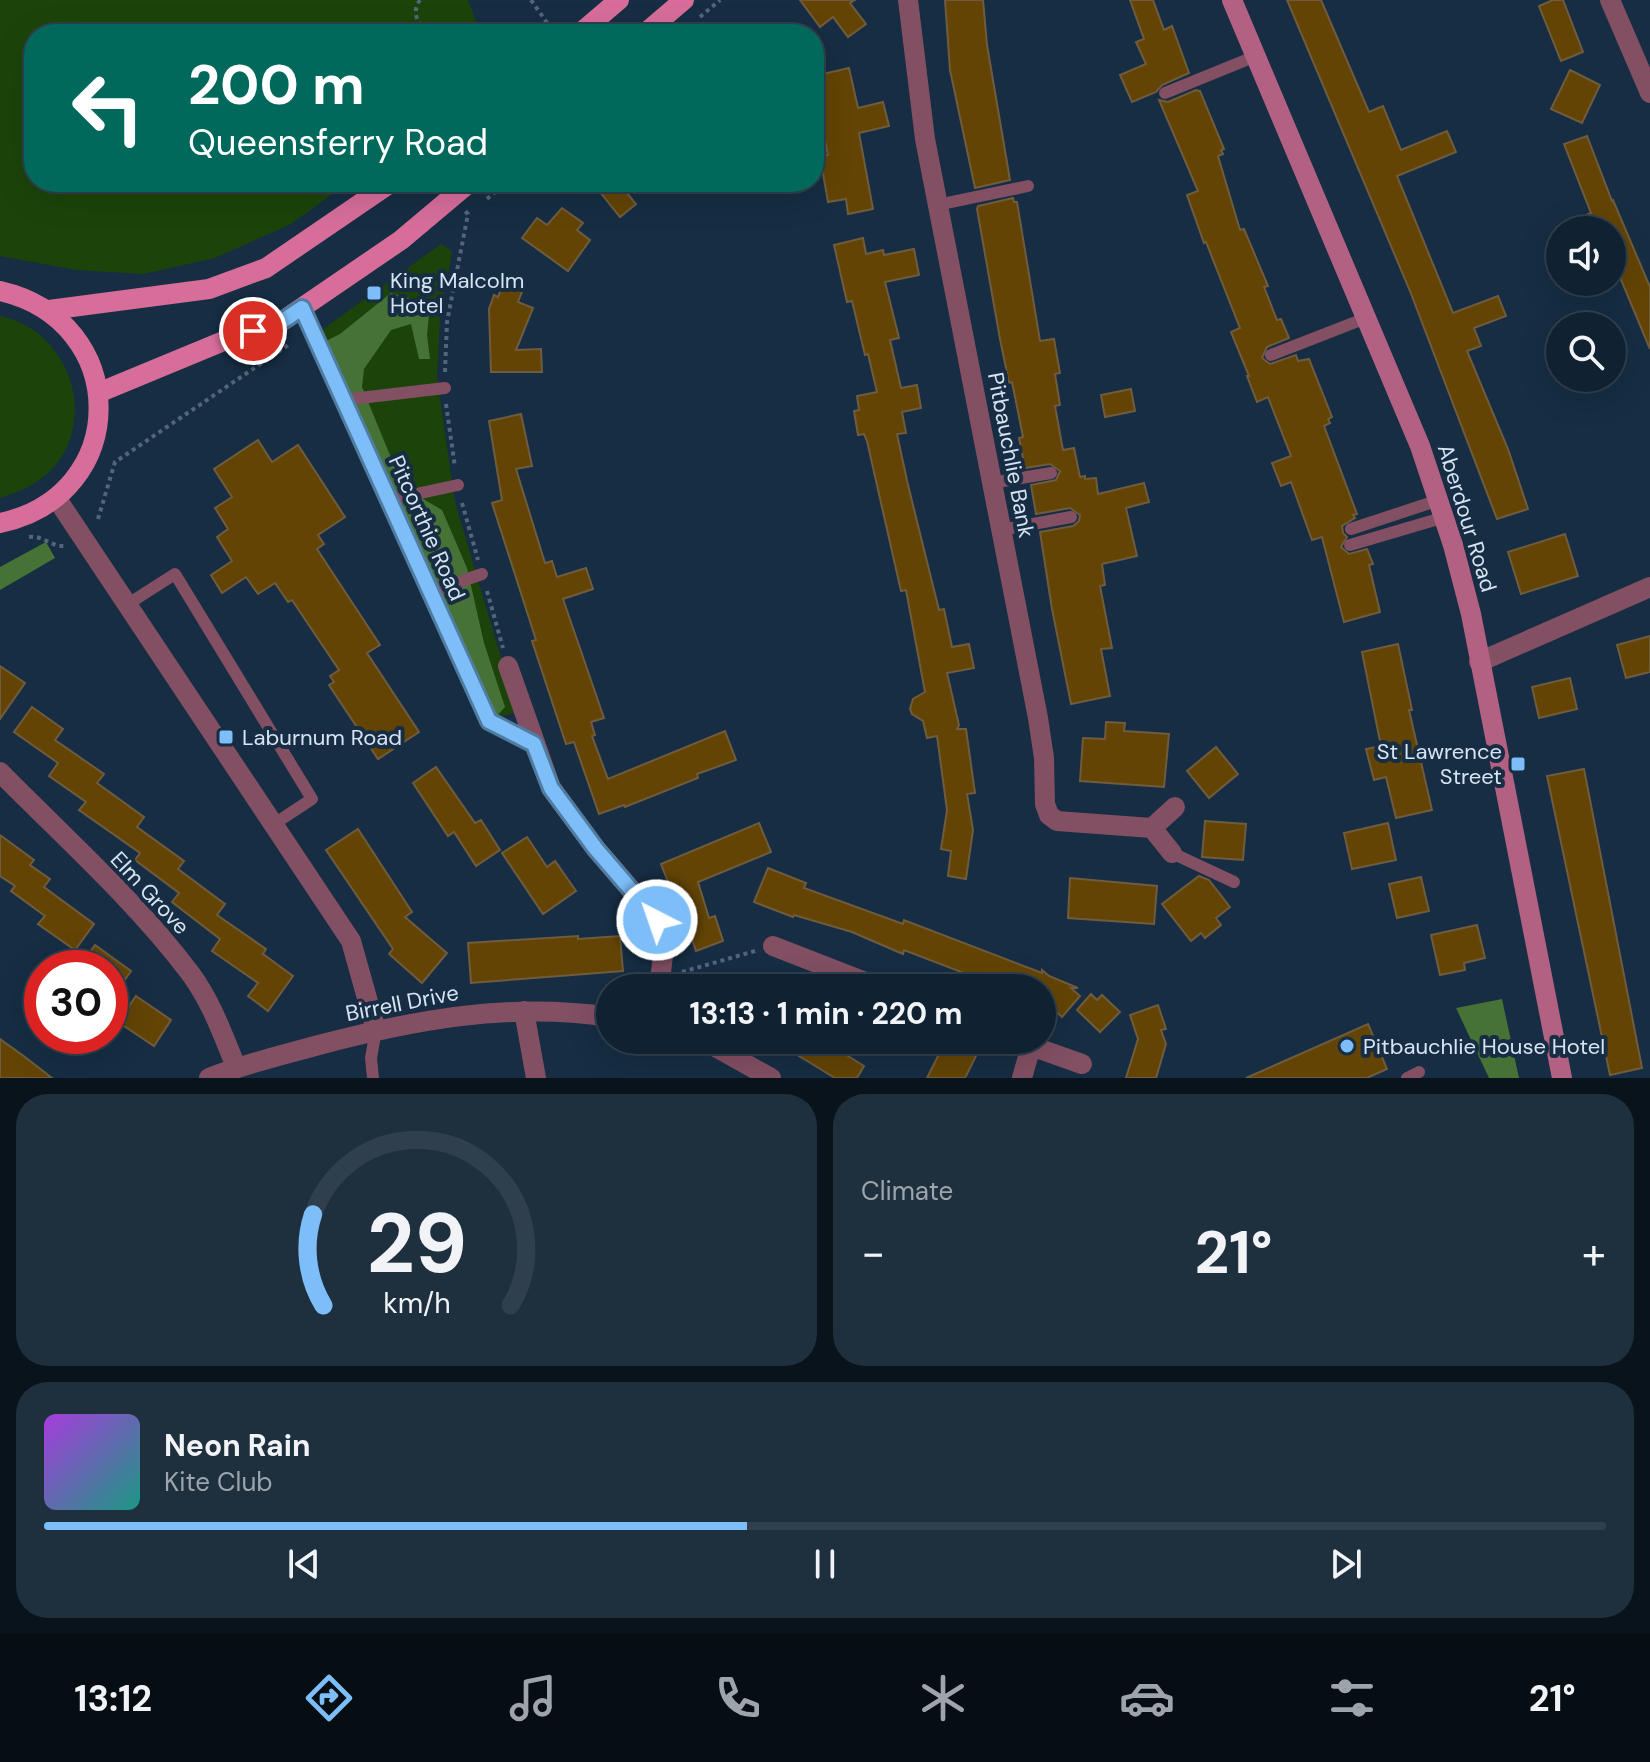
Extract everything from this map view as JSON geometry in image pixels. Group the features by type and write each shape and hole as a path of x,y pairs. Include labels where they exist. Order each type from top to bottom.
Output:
{"main road":[{"path":"591,24 619,0"},
{"path":"656,24 684,0"},
{"name":"Aberdour Road","path":"1232,0 1420,446 1442,509 1471,614 1562,1078"},
{"path":"49,310 209,289 266,268 377,192"},
{"path":"98,393 226,340 281,322 401,240 459,192"},
{"path":"0,291 22,296 49,310 73,333 90,361 98,393 98,421 92,448 79,473 57,499 17,520 0,523"}],"street":[{"name":"Pitbauchlie Bank","path":"908,0 925,139 1038,718 1044,758 1045,804 1049,815 1057,821 1152,828"},
{"path":"1610,0 1650,93"},
{"path":"57,499 351,941 376,1030"},
{"path":"1479,662 1650,587"},
{"path":"508,666 551,788 596,849 657,920 664,947 660,974"},
{"name":"Elm Grove","path":"0,772 142,916 191,975 212,1011 236,1067"},
{"path":"1172,853 1152,828 1175,807"},
{"path":"773,946 822,974"},
{"path":"524,1011 536,1078"},
{"name":"Birrell Drive","path":"209,1078 236,1067 376,1030 462,1014 524,1011 596,1016"},
{"path":"728,1054 771,1078"},
{"path":"1022,1078 1023,1054"},
{"path":"1054,1054 1082,1064"}],"lane":[{"path":"1165,93 1256,56"},
{"path":"937,205 1028,186"},
{"name":"Pitcorthie Road","path":"302,308 489,721 534,744"},
{"path":"1271,355 1366,318"},
{"path":"343,400 445,388"},
{"path":"992,483 1051,473"},
{"path":"388,500 458,485"},
{"path":"1351,529 1442,509"},
{"path":"1350,545 1442,509"},
{"path":"1001,530 1071,517"},
{"path":"128,604 175,574 312,799 274,824"},
{"path":"430,592 482,574"},
{"path":"1172,853 1234,882"},
{"path":"373,1078 371,1058 376,1030"},
{"path":"1407,1078 1419,1072"}],"path":[{"path":"419,24 416,5 420,0"},
{"path":"531,0 548,24"},
{"path":"455,224 494,192"},
{"path":"454,196 468,214 447,322 445,388 458,485 508,666"},
{"path":"23,539 38,536 59,546 68,546 96,527 115,462 310,328"},
{"path":"687,974 773,946"}],"green space":[{"path":"0,0 468,0 477,24 24,24 24,192 335,192 291,224 215,258 143,274 76,270 0,256"},
{"path":"441,244 452,251 440,319 437,378 455,502 517,712 495,718 319,332"},
{"path":"391,293 430,304 427,335 430,359 419,359 411,324 391,330 364,369 362,387 403,487 442,510 467,568 484,643 505,707 495,718 324,342 340,334"},
{"path":"0,316 24,324 44,339 60,358 70,380 75,404 73,428 65,451 49,472 26,488 0,498"},
{"path":"46,542 55,558 0,590 0,567"},
{"path":"1502,999 1519,1078 1489,1078 1456,1008"}],"building":[{"path":"800,0 855,0 850,3 866,24 848,37 833,17 824,24 818,24"},
{"path":"945,0 983,0 987,45 1010,180 975,188 950,70"},
{"path":"1130,0 1153,0 1164,30 1172,26 1189,73 1132,102 1120,75 1146,64 1136,42 1144,39"},
{"path":"1287,0 1321,0 1369,112 1383,106 1401,150 1447,131 1456,152 1397,176 1453,313 1498,296 1506,316 1474,328 1481,346 1467,351 1508,449 1528,509 1497,519 1410,291"},
{"path":"1553,0 1563,0 1583,52 1561,61 1539,6"},
{"path":"849,68 858,108 883,102 889,126 859,133 873,209 848,214 846,199 828,202 824,179 824,156 828,155 824,136 824,74"},
{"path":"1570,70 1600,85 1582,123 1551,109"},
{"path":"1200,91 1224,149 1221,150 1223,154 1218,156 1240,230 1244,229 1268,286 1264,287 1277,320 1281,319 1289,338 1267,347 1262,358 1270,364 1296,355 1298,361 1309,359 1332,417 1328,419 1330,423 1324,426 1357,514 1342,526 1347,537 1341,547 1349,554 1367,549 1373,564 1369,565 1380,612 1344,622 1322,537 1312,540 1291,482 1281,486 1272,463 1291,456 1268,397 1257,402 1247,376 1231,332 1240,328 1187,195 1198,191 1159,100 1168,102"},
{"path":"1587,136 1620,216 1586,216 1591,213 1564,144"},
{"path":"600,192 626,192 636,204 620,217"},
{"path":"1013,198 1017,202 1040,341 1054,339 1060,373 1055,374 1060,405 1055,406 1063,450 1074,448 1080,477 1096,478 1098,494 1144,483 1149,502 1126,508 1137,556 1102,564 1105,585 1100,586 1112,648 1101,649 1110,696 1071,704 1040,532 1073,526 1080,515 1070,508 1036,514 1031,485 1056,480 1060,471 1050,464 1025,468 1019,438 1023,437 1000,339 977,209 978,206"},
{"path":"562,208 583,223 577,230 590,240 568,271 522,238 537,218 547,225"},
{"path":"1626,231 1650,287 1650,349 1626,292"},
{"path":"863,238 866,254 883,250 884,255 914,249 919,275 885,282 899,338 890,340 901,388 917,385 921,408 902,412 906,433 897,434 908,485 939,610 944,609 952,647 969,644 974,668 947,673 959,725 957,729 966,729 975,793 967,794 973,830 966,879 948,876 951,851 941,849 947,810 937,736 927,738 923,721 910,709 913,699 925,692 906,590 901,591 867,441 864,434 858,435 854,411 859,410 857,396 877,392 852,301 847,302 834,245"},
{"path":"506,276 525,284 518,302 533,308 516,350 541,349 542,372 491,372 489,309 494,295 498,297"},
{"path":"1131,389 1135,411 1105,417 1101,395"},
{"path":"521,414 532,466 516,469 545,563 552,561 557,577 586,568 593,589 563,599 604,718 591,722 595,735 592,736 608,779 725,731 736,760 625,807 599,814 574,742 566,744 492,503 502,500 489,421"},
{"path":"258,440 272,462 298,445 345,517 318,535 324,544 317,549 380,645 367,653 419,732 378,759 329,685 334,682 330,676 339,670 292,600 288,602 275,583 258,594 246,577 222,593 211,575 232,561 217,537 228,529 215,508 232,497 214,469"},
{"path":"1565,534 1578,576 1521,594 1508,552"},
{"path":"1650,636 1650,672 1626,678 1617,645"},
{"path":"1398,644 1412,710 1409,710 1432,810 1396,818 1386,777 1374,780 1366,749 1381,746 1362,652"},
{"path":"0,666 25,683 0,719"},
{"path":"1570,678 1577,709 1539,718 1532,687"},
{"path":"32,707 63,729 55,740 104,774 97,783 144,817 137,827 184,861 178,869 225,904 217,915 266,949 263,954 293,976 268,1011 248,996 258,983 212,951 220,939 172,902 179,893 135,860 140,853 79,810 86,802 49,776 58,763 14,732"},
{"path":"1106,722 1125,723 1124,731 1169,734 1164,787 1080,781 1083,738 1105,739"},
{"path":"1216,747 1238,774 1209,798 1187,771"},
{"path":"436,767 475,823 481,820 500,850 476,866 454,832 448,836 413,783"},
{"path":"1584,769 1642,1068 1610,1075 1547,776"},
{"path":"1205,821 1246,824 1243,860 1202,857"},
{"path":"759,823 771,852 698,882 709,918 715,916 723,941 696,951 679,901 676,902 661,864"},
{"path":"1388,823 1396,860 1352,869 1344,833"},
{"path":"358,829 412,912 405,917 447,953 422,983 389,954 393,949 326,850"},
{"path":"0,835 34,860 30,865 50,879 44,887 94,924 75,950 38,924 45,916 11,891 15,886 0,876"},
{"path":"527,837 547,867 555,861 576,891 543,914 502,853"},
{"path":"768,868 806,883 804,888 903,924 904,920 1047,974 967,974 904,950 903,954 852,932 793,917 754,902"},
{"path":"1199,876 1209,880 1230,907 1216,918 1221,925 1205,938 1201,933 1191,941 1162,904"},
{"path":"1421,877 1429,911 1397,918 1389,884"},
{"path":"1070,878 1157,886 1154,924 1068,918"},
{"path":"1477,925 1485,958 1464,963 1465,970 1440,975 1431,935"},
{"path":"578,936 578,939 620,936 623,971 471,983 468,943"},
{"path":"1056,979 1078,988 1071,988 1080,996 1062,1017 1056,1012"},
{"path":"1091,994 1097,1000 1102,995 1120,1012 1100,1032 1077,1010"},
{"path":"136,996 171,1020 154,1046 128,1029 128,1008"},
{"path":"1158,1005 1166,1029 1161,1030 1166,1044 1156,1078 1126,1078 1138,1039 1130,1015"},
{"name":"Pitbauchlie House Hotel","path":"1368,1024 1387,1069 1367,1078 1246,1078"},
{"path":"0,1039 25,1057 52,1078 0,1078"},
{"path":"796,1054 845,1054 864,1066 857,1078 835,1078"},
{"path":"939,1054 977,1054 965,1078 927,1078"}],"place":[{"name":"King Malcolm Hotel","path":"374,293"},
{"name":"Laburnum Road","path":"226,737"},
{"name":"St Lawrence Street","path":"1518,764"},
{"name":"Pitbauchlie House Hotel","path":"1347,1046"}],"route":[{"path":"253,331 281,322 302,308 489,721 534,744 551,788 596,849 657,920"}]}
